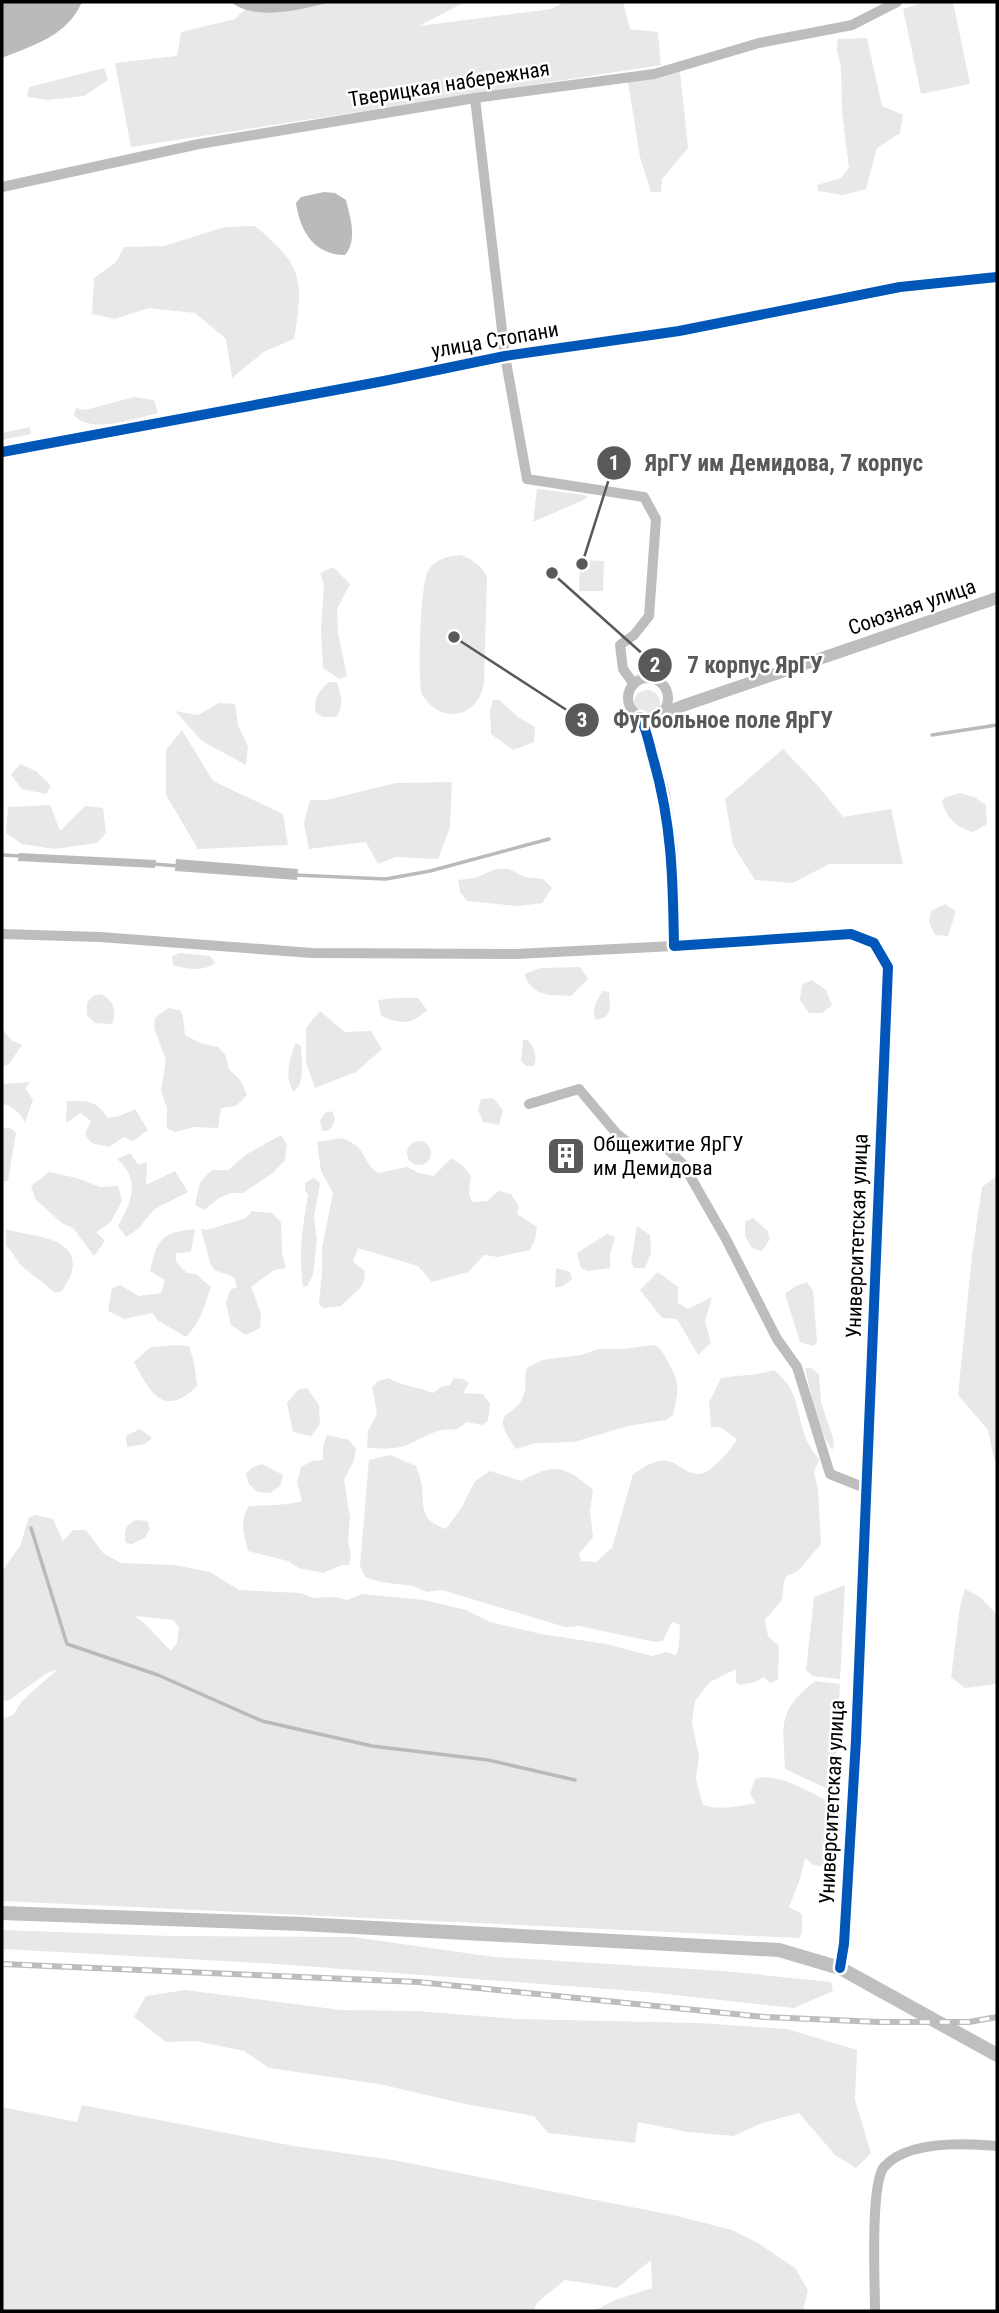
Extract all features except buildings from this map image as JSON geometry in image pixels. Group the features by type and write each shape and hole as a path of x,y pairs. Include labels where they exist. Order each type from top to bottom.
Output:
{"main road":[{"path":"2,1913 301,1924 779,1950 840,1968 997,2055"}],"street":[{"name":"Тверицкая набережная","path":"2,187 200,144 475,98 654,74 759,43 852,25 897,2"},
{"path":"475,98 505,356 527,479 643,497 656,519 649,616 635,635 620,645 623,669 634,684"},
{"name":"улица Стопани","path":"2,452 505,356 678,331 900,287 997,277"},
{"name":"Союзная улица","path":"643,722 997,598"},
{"path":"2,934 100,937 312,953 516,954 674,946 672,851 664,794 643,722 628,702 630,689 634,684 645,678 652,678 664,686 667,705 659,715"},
{"name":"Университетская улица","path":"674,946 851,934 874,943 888,967 856,1740 844,1944 840,1968"},
{"path":"529,1104 579,1088 617,1133 631,1145 661,1143 683,1164 726,1239 777,1339 797,1367 830,1474 865,1488"},
{"path":"875,2311 876,2202 882,2168 901,2153 913,2150 976,2144 997,2146"}],"shaded area":[{"path":"2,2 82,2 76,14 59,31 37,44 2,58"},
{"path":"231,2 331,2 266,13 241,8"},
{"path":"331,2 465,2 419,26 551,9 565,2 623,2 630,29 658,32 661,65 131,147 115,63 177,56 181,32 235,19 244,10 290,10"},
{"path":"924,2 953,2 970,84 921,94 903,9"},
{"path":"867,38 882,106 903,115 900,133 877,148 866,189 843,195 818,191 817,185 841,178 849,168 842,112 838,39"},
{"path":"104,68 108,80 84,96 47,100 27,97 29,87"},
{"path":"680,71 688,148 662,179 661,192 651,192 640,157 628,82"},
{"path":"324,192 335,193 346,200 352,236 345,255 334,254 317,246 310,240 301,223 296,203 301,197"},
{"path":"255,226 283,252 296,275 299,302 294,339 265,351 232,378 226,339 195,313 149,308 115,319 92,314 94,278 116,262 124,247 164,246 225,227"},
{"path":"134,397 154,400 158,413 102,424 81,421 74,415 76,408 85,410"},
{"path":"30,427 31,434 2,440 2,433"},
{"path":"537,489 585,495 588,498 533,522"},
{"path":"461,555 476,563 487,577 484,683 474,705 456,714 437,710 421,692 421,611 428,571 442,559"},
{"path":"580,560 604,561 603,591 579,591"},
{"path":"333,567 350,584 337,609 338,633 347,676 340,679 323,668 321,629 324,584 320,573"},
{"path":"329,682 337,682 341,696 341,709 336,717 323,717 316,713 317,696"},
{"path":"647,690 656,694 660,703 656,712 647,716 638,712 634,703 638,694"},
{"path":"493,700 499,700 518,717 535,727 534,742 513,750 491,734 490,710"},
{"path":"219,703 235,704 238,725 248,747 246,765 202,741 175,711 198,715"},
{"path":"182,730 213,781 283,814 288,845 198,849 166,795 166,750"},
{"path":"783,749 843,817 891,809 903,864 829,864 793,883 755,880 733,845 725,799"},
{"path":"20,764 36,771 51,786 46,794 22,789 11,775"},
{"path":"452,782 450,827 438,859 396,857 378,864 366,842 309,849 304,823 310,800 326,800 396,783"},
{"path":"960,793 974,797 986,805 987,824 973,832 953,821 942,801"},
{"path":"50,805 60,831 85,806 103,808 106,833 97,843 54,849 22,844 6,833 8,807"},
{"path":"19,853 156,860 155,868 18,861"},
{"path":"176,859 298,869 297,880 175,871"},
{"path":"496,869 509,869 525,877 543,879 552,888 542,903 518,906 467,901 460,892 458,880 475,878"},
{"path":"945,904 956,911 948,936 935,935 929,922 931,911"},
{"path":"180,953 210,956 215,963 200,969 173,965 172,956"},
{"path":"580,967 588,979 571,996 549,995 537,991 524,974 541,968"},
{"path":"812,980 826,990 832,1005 822,1013 809,1013 800,1000 802,984"},
{"path":"603,991 609,992 610,1009 606,1017 596,1020 594,1009"},
{"path":"100,994 113,1006 112,1024 95,1023 87,1015 87,1003 93,996"},
{"path":"418,998 427,1010 406,1022 381,1016 378,1000"},
{"path":"168,1008 180,1010 185,1035 200,1043 218,1047 226,1056 229,1069 241,1081 247,1095 236,1106 221,1108 218,1128 194,1127 175,1132 167,1128 167,1108 161,1091 166,1060 154,1028 155,1018"},
{"path":"320,1011 345,1032 371,1031 382,1049 356,1072 315,1088 306,1063 306,1028"},
{"path":"2,1028 11,1040 22,1045 9,1064 2,1067"},
{"path":"523,1040 528,1040 534,1049 534,1066 526,1066 521,1061"},
{"path":"296,1043 301,1046 302,1070 300,1082 294,1092 289,1081 289,1068"},
{"path":"30,1082 25,1088 33,1100 25,1122 15,1110 2,1104 2,1084"},
{"path":"493,1098 503,1110 499,1125 483,1122 478,1110 481,1099"},
{"path":"67,1101 91,1103 108,1118 135,1109 148,1130 133,1141 124,1137 109,1147 91,1143 85,1134 91,1121 81,1113 66,1123"},
{"path":"332,1111 335,1119 332,1127 322,1131 320,1121 325,1113"},
{"path":"2,1128 11,1128 16,1133 8,1181 2,1181"},
{"path":"281,1135 287,1145 285,1160 274,1172 243,1193 231,1193 219,1198 204,1210 195,1205 200,1182 212,1170 228,1170 247,1154"},
{"path":"342,1138 357,1146 369,1165 378,1173 407,1167 434,1176 451,1158 462,1165 471,1176 469,1193 472,1202 487,1201 499,1191 511,1194 519,1207 517,1214 537,1227 530,1250 498,1257 484,1255 468,1272 432,1282 418,1266 358,1248 353,1262 364,1270 362,1286 341,1306 323,1308 319,1304 322,1248 333,1193 321,1171 317,1142"},
{"path":"419,1141 428,1144 431,1153 428,1162 419,1165 410,1162 407,1153 410,1144"},
{"path":"130,1153 138,1164 147,1163 146,1185 175,1171 188,1192 154,1210 139,1228 126,1237 118,1226 130,1200 132,1183 125,1167 117,1159"},
{"path":"49,1172 77,1178 100,1187 118,1186 122,1201 110,1223 96,1232 105,1241 94,1256 73,1228 62,1223 36,1200 31,1186"},
{"path":"997,1176 997,1463 988,1430 958,1395 972,1255 982,1187"},
{"path":"314,1178 320,1183 314,1217 317,1240 313,1275 307,1286 303,1287 301,1253 308,1195 305,1183"},
{"path":"252,1211 272,1213 281,1222 282,1253 286,1268 274,1270 251,1287 261,1313 260,1328 246,1335 231,1325 226,1303 230,1290 237,1287 234,1277 214,1270 201,1229 207,1230 246,1218"},
{"path":"753,1218 767,1230 770,1239 762,1251 752,1248 745,1236 745,1222"},
{"path":"637,1226 650,1235 651,1253 645,1268 634,1268 631,1262"},
{"path":"6,1229 50,1240 68,1250 72,1259 72,1271 62,1291 55,1293 20,1264 6,1246"},
{"path":"195,1229 191,1252 176,1253 176,1262 187,1273 196,1274 211,1287 199,1320 186,1337 157,1320 153,1313 124,1319 108,1311 112,1288 120,1285 139,1296 161,1293 165,1280 150,1271 159,1244 168,1235"},
{"path":"607,1234 615,1237 610,1268 588,1271 581,1268 577,1253"},
{"path":"556,1268 570,1272 572,1279 562,1287 555,1287"},
{"path":"658,1272 678,1287 678,1303 688,1309 712,1297 705,1321 711,1343 698,1355 677,1319 662,1318 640,1290"},
{"path":"807,1282 813,1291 817,1341 813,1346 800,1342 785,1294"},
{"path":"654,1345 663,1353 677,1383 673,1415 666,1420 628,1426 574,1442 536,1443 516,1449 507,1435 503,1420 524,1394 527,1368 542,1360 581,1355 598,1349"},
{"path":"189,1346 197,1386 185,1396 166,1401 152,1391 134,1362 151,1347"},
{"path":"805,1368 811,1368 819,1374 821,1402 834,1441 833,1450 819,1422"},
{"path":"774,1370 793,1394 803,1431 819,1460 814,1472 818,1490 821,1544 798,1571 787,1576 782,1600 765,1620 768,1636 779,1646 778,1680 770,1683 764,1677 740,1685 736,1682 736,1669 710,1682 695,1701 692,1723 699,1756 696,1779 703,1805 723,1808 756,1803 750,1794 755,1779 764,1777 795,1785 833,1804 832,1851 824,1866 814,1865 805,1858 789,1907 802,1914 802,1933 799,1938 2,1901 2,1719 13,1715 22,1701 58,1669 47,1673 8,1701 2,1700 2,1571 20,1546 29,1517 36,1515 53,1519 63,1541 73,1530 86,1530 103,1553 121,1563 174,1565 210,1572 239,1590 300,1593 314,1598 335,1597 347,1600 362,1594 424,1600 466,1610 490,1622 541,1634 606,1644 652,1656 666,1652 676,1655 680,1625 672,1622 663,1641 655,1642 579,1626 565,1627 442,1590 427,1592 413,1586 365,1577 360,1566 369,1460 390,1455 416,1466 425,1514 432,1522 446,1529 462,1507 475,1481 490,1471 521,1481 551,1469 566,1471 593,1490 590,1511 593,1537 579,1554 581,1561 596,1562 612,1548 633,1474 663,1460 690,1472 703,1473 726,1455 737,1439 720,1427 711,1427 709,1403 721,1378","holes":["135,1616 173,1620 179,1627 177,1643 171,1651"]},
{"path":"388,1378 433,1393 450,1385 454,1378 463,1379 469,1383 463,1393 483,1394 490,1404 488,1421 482,1425 467,1422 456,1430 437,1431 402,1447 367,1448 368,1431 377,1414 372,1387 378,1381"},
{"path":"307,1388 319,1405 320,1424 311,1436 293,1432 287,1403 298,1390"},
{"path":"140,1429 152,1438 145,1444 127,1447 126,1436"},
{"path":"327,1435 349,1440 356,1449 354,1460 344,1480 350,1518 349,1565 323,1573 248,1551 243,1523 249,1506 283,1505 302,1501 297,1483 301,1467 312,1461 323,1460"},
{"path":"262,1464 283,1475 280,1486 270,1493 257,1492 249,1484 246,1474 251,1468"},
{"path":"136,1520 147,1521 150,1528 145,1538 132,1544 126,1543 126,1529"},
{"path":"845,1585 840,1679 813,1676 806,1670 814,1597"},
{"path":"965,1589 980,1597 997,1615 997,1684 965,1688 951,1677 960,1607"},
{"path":"815,1681 840,1684 834,1792 785,1769 784,1729 788,1710"},
{"path":"2,1930 171,1936 353,1937 494,1957 724,1971 831,1982 833,1991 794,2008 647,1992 277,1964 2,1949"},
{"path":"185,1990 341,2010 418,2011 516,2019 699,2023 787,2029 857,2050 855,2100 871,2153 856,2168 835,2155 799,2113 762,2123 733,2136 688,2132 638,2122 635,2143 548,2133 534,2116 465,2104 379,2084 269,2068 244,2051 196,2041 166,2042 134,2017 146,1996"},
{"path":"82,2105 294,2146 393,2160 677,2216 732,2230 758,2243 795,2268 808,2290 803,2311 594,2311 615,2300 652,2288 651,2260 617,2288 565,2280 538,2302 533,2311 2,2311 2,2107 77,2122"}],"waterway":[{"path":"932,735 997,725"},
{"path":"294,875 386,879 430,871 549,839"},
{"path":"2,855 21,856"},
{"path":"154,864 178,866"},
{"path":"31,1528 67,1644 158,1675 262,1721 372,1746 488,1760 575,1780"}],"railway":[{"path":"2,1964 418,1982 765,2017 879,2022 969,2022 997,2017"}],"cycle path":[{"path":"2,452 505,356 679,331 900,287 997,277"},
{"path":"640,717 659,782 668,828 674,946 851,934 874,943 888,967 856,1740 844,1944 840,1968"}],"place":[{"name":"ЯрГУ им Демидова, 7 корпус","path":"582,564"},
{"name":"7 корпус ЯрГУ","path":"552,573"},
{"name":"Футбольное поле ЯрГУ","path":"454,637"},
{"name":"Общежитие ЯрГУ им Демидова","path":"566,1156"}]}
